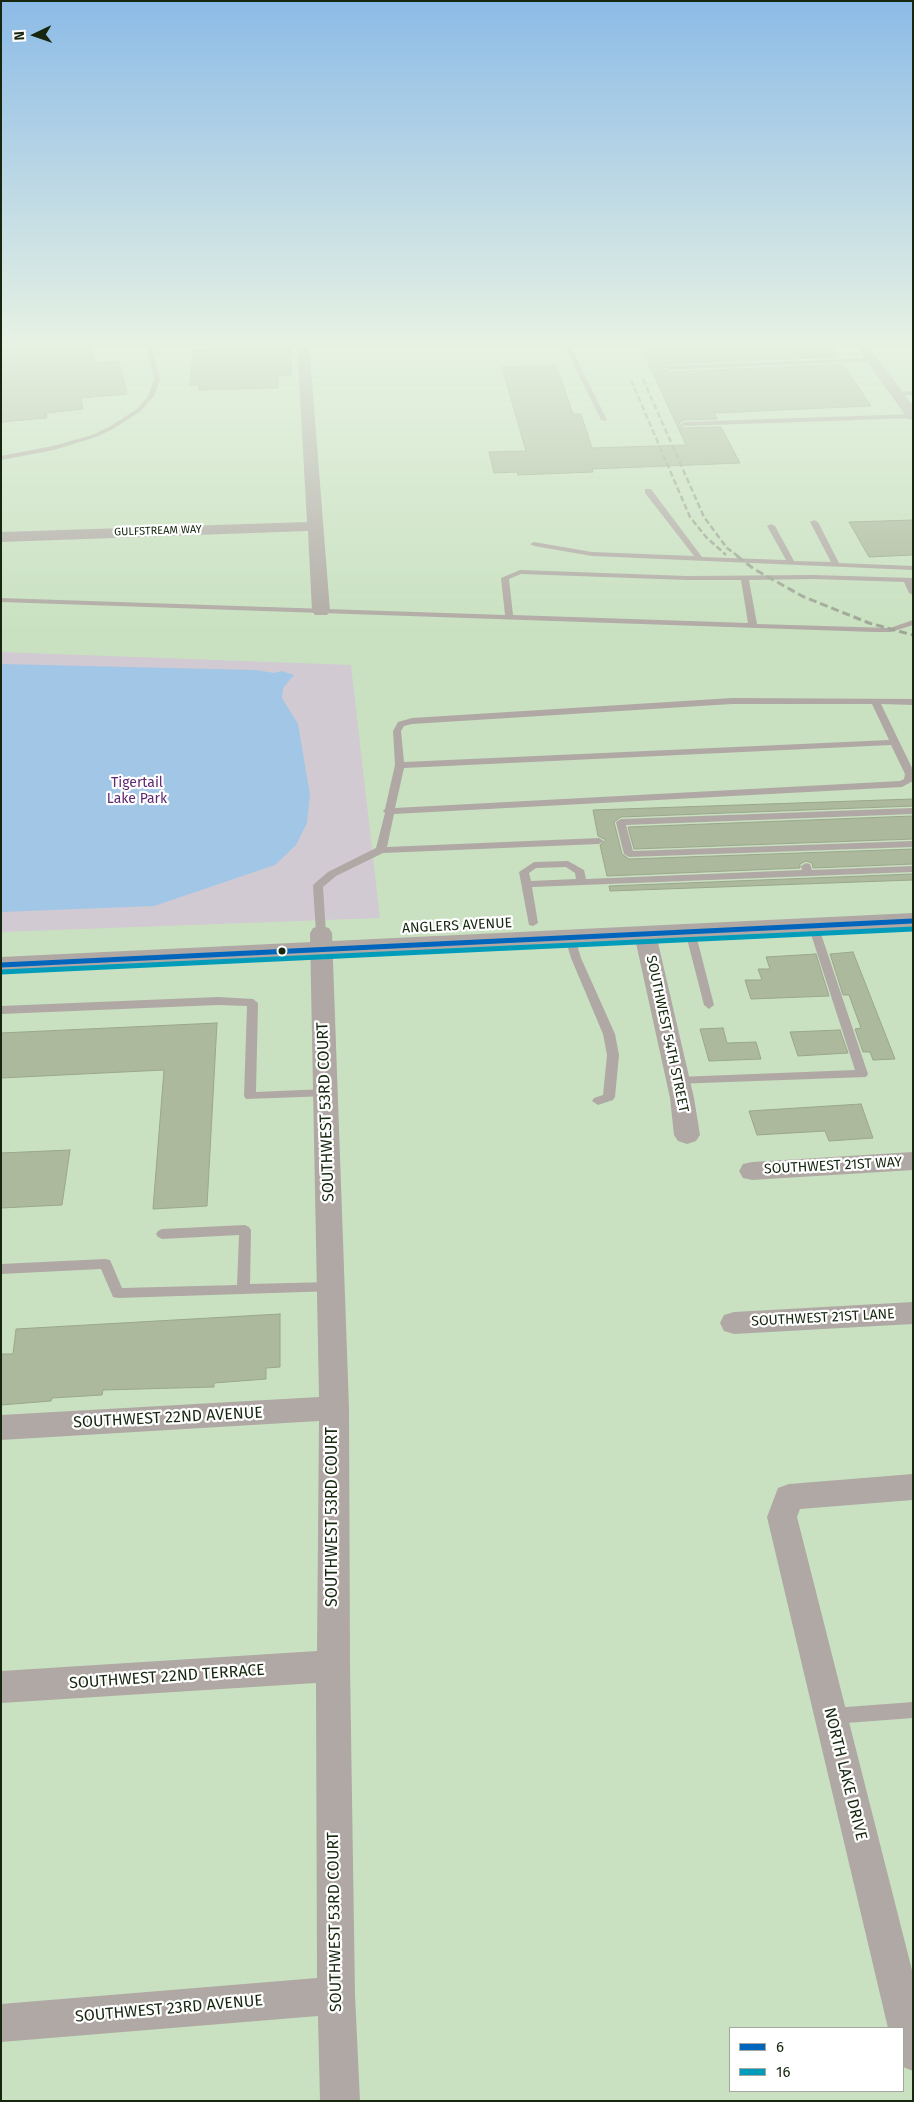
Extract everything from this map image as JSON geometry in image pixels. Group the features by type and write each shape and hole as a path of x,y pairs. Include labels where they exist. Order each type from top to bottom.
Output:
{"street":[{"path":"309,441 321,611"},
{"name":"GULFSTREAM WAY","path":"1,537 315,526"},
{"name":"ANGLERS AVENUE","path":"1,965 534,923 913,904"},
{"name":"ANGLERS AVENUE","path":"1,948 570,938 913,921"},
{"name":"SOUTHWEST 54TH STREET","path":"645,934 678,1081 688,1135"},
{"name":"SOUTHWEST 53RD COURT","path":"321,941 334,1408 333,1666 336,1995 340,2101"},
{"name":"SOUTHWEST 21ST WAY","path":"752,1171 913,1161"},
{"name":"SOUTHWEST 21ST LANE","path":"734,1323 913,1313"},
{"name":"SOUTHWEST 22ND AVENUE","path":"1,1428 334,1408"},
{"name":"NORTH LAKE DRIVE","path":"913,1487 790,1497 782,1516 831,1716 898,1960 913,2052"},
{"name":"SOUTHWEST 22ND TERRACE","path":"1,1687 333,1666"},
{"name":"SOUTHWEST 23RD AVENUE","path":"1,2023 336,1995"}],"lane":[{"path":"1,458 54,448 77,441"},
{"path":"648,491 700,559"},
{"path":"814,522 837,566"},
{"path":"771,526 792,564"},
{"path":"534,544 592,554 913,568"},
{"path":"509,618 505,578 520,572 745,579 814,577 910,580 913,593"},
{"path":"745,579 753,626"},
{"path":"1,600 874,630 891,630 913,622"},
{"path":"381,850 388,811 400,765 397,731 401,724 412,721 732,701 913,702"},
{"path":"388,811 902,784 908,781 910,774 874,702"},
{"path":"400,765 895,742"},
{"path":"913,811 622,822 629,854 913,844"},
{"path":"321,941 318,886 332,874 381,850 600,841"},
{"path":"534,923 524,872 534,865 568,864 580,872 581,882"},
{"path":"527,884 807,870 913,869"},
{"path":"678,1081 862,1074 813,925"},
{"path":"690,931 709,1005"},
{"path":"570,938 576,958 609,1034 612,1055 608,1097 598,1101"},
{"path":"1,1010 218,1001 253,1003 250,1096 325,1093"},
{"path":"162,1234 245,1230 243,1289"},
{"path":"1,1269 105,1264 118,1293 330,1287"},
{"path":"831,1716 913,1710"}],"green space":[{"name":"Tigertail Lake Park","path":"1,652 351,665 380,918 1,932"}],"water":[{"name":"Tigertail Lake Park","path":"1,664 256,670 274,673 282,671 294,675 283,688 282,698 298,724 310,795 307,823 296,845 275,865 154,906 1,912"}],"building":[{"path":"523,441 590,441 592,448 686,445 684,441 728,441 740,463 592,469 593,472 518,475 517,472 494,473 489,452 526,451"},
{"path":"913,520 913,555 869,557 849,522"},
{"path":"913,799 913,806 621,817 614,822 622,854 629,859 913,849 913,864 813,868 812,863 806,861 800,864 800,868 607,876 600,845 606,840 598,836 593,810"},
{"path":"913,816 913,839 634,849 628,827"},
{"path":"913,874 913,880 610,891 609,886"},
{"path":"853,952 895,1059 873,1060 870,1052 863,1052 855,1029 861,1028 849,995 843,995 830,954"},
{"path":"816,954 829,996 751,999 745,980 762,980 758,969 770,969 766,957"},
{"path":"217,1023 207,1206 153,1209 164,1070 1,1078 1,1033"},
{"path":"723,1028 727,1043 756,1042 761,1059 709,1061 700,1029"},
{"path":"840,1030 848,1053 798,1056 790,1032"},
{"path":"861,1104 873,1138 829,1141 825,1131 757,1135 749,1111"},
{"path":"70,1150 62,1205 1,1208 1,1153"},
{"path":"280,1314 280,1367 266,1368 266,1379 214,1383 214,1387 103,1390 102,1395 52,1398 51,1401 1,1405 1,1354 13,1354 16,1329"}],"railway":[{"path":"657,441 690,517 706,537 726,555"},
{"path":"670,441 704,517 727,548 739,557"},
{"path":"737,556 754,569 802,596 869,623 913,635"}],"transit line":[{"name":"6","path":"1,965 913,921"},
{"name":"16","path":"1,972 913,929"}]}
